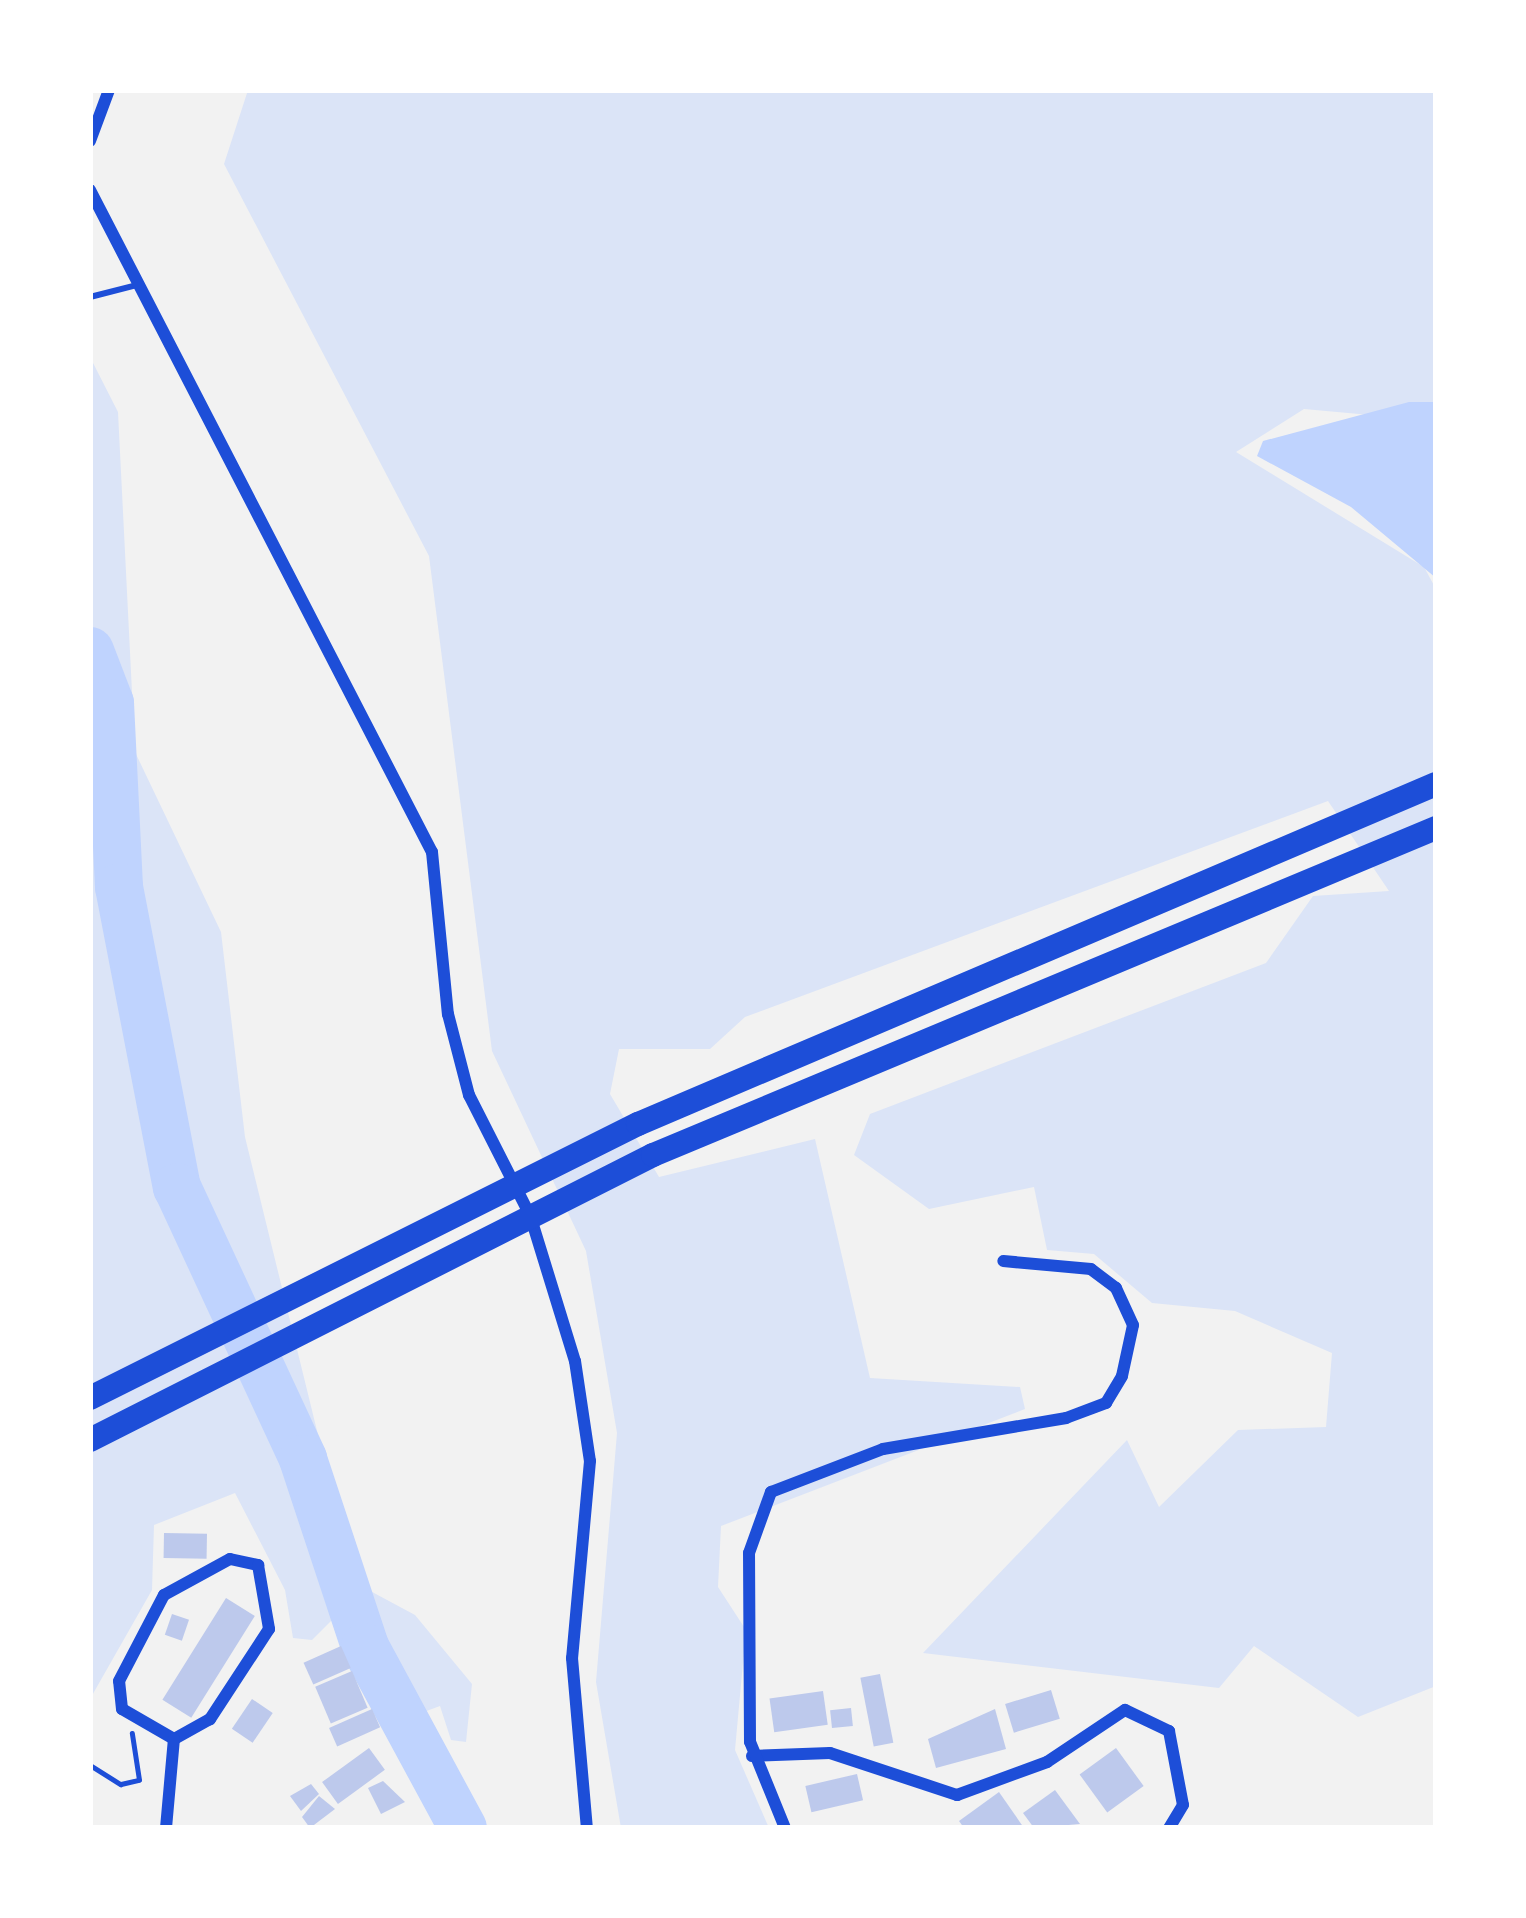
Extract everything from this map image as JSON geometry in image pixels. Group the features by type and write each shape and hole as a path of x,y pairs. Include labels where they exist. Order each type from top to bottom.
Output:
{"highway":[{"path":"90,1398 638,1124 1436,784"},
{"path":"90,1440 652,1155 1436,828"}],"street":[{"path":"90,141 109,90"},
{"path":"90,190 432,852 448,1014 470,1095 550,1264 575,1361 590,1461 572,1658 587,1828"},
{"path":"785,1828 752,1756 749,1553 771,1492 884,1449 1066,1418 1106,1403 1122,1376 1133,1325 1116,1288 1091,1269 1003,1261"},
{"path":"230,1559 258,1565 269,1629 210,1719 174,1738 122,1709 119,1681 143,1631 164,1595 230,1559"},
{"path":"752,1756 830,1753 957,1795 1047,1762 1125,1711 1168,1731 1183,1805 1169,1828"},
{"path":"166,1828 174,1738"}],"lane":[{"path":"90,297 140,284"}],"path":[{"path":"90,1765 121,1784 140,1780 145,1762 129,1743"}],"shaded area":[{"path":"248,90 1436,90 1436,421 1304,409 1236,452 1424,567 1436,589 1436,1686 1358,1717 1254,1646 1219,1688 923,1653 1127,1440 1159,1507 1238,1430 1326,1427 1332,1353 1235,1311 1152,1303 1094,1254 1047,1250 1034,1187 929,1209 854,1155 870,1114 1266,963 1313,896 1389,891 1328,801 745,1017 710,1049 619,1049 610,1094 659,1177 815,1139 870,1378 1020,1387 1025,1409 721,1526 718,1587 746,1630 735,1750 769,1828 621,1828 596,1682 617,1433 586,1251 492,1051 429,556 224,164"},
{"path":"90,357 118,412 135,752 221,932 245,1137 333,1496 361,1586 415,1615 472,1684 466,1742 451,1740 440,1706 413,1716 339,1613 312,1640 293,1638 285,1590 235,1493 154,1525 152,1590 90,1699"}],"water":[{"path":"1409,402 1436,402 1436,578 1351,507 1257,456 1263,441"}],"building":[{"path":"164,1533 207,1534 207,1559 164,1558"},
{"path":"226,1598 255,1616 191,1718 162,1700"},
{"path":"172,1614 189,1620 182,1641 165,1635"},
{"path":"341,1646 351,1668 313,1685 304,1663"},
{"path":"352,1671 368,1708 331,1723 315,1687"},
{"path":"880,1674 893,1743 874,1747 860,1678"},
{"path":"1051,1690 1060,1719 1014,1733 1005,1704"},
{"path":"823,1691 828,1725 774,1732 770,1699"},
{"path":"252,1699 273,1713 253,1743 232,1729"},
{"path":"851,1708 853,1726 832,1728 830,1710"},
{"path":"372,1709 380,1727 337,1746 329,1728"},
{"path":"995,1709 1006,1749 936,1768 928,1739"},
{"path":"369,1748 385,1770 338,1804 322,1782"},
{"path":"1116,1748 1144,1786 1107,1812 1080,1774"},
{"path":"857,1774 863,1800 811,1812 805,1786"},
{"path":"383,1781 405,1802 381,1814 368,1788"},
{"path":"311,1784 319,1794 301,1811 290,1796"},
{"path":"1055,1790 1080,1824 1034,1828 1023,1813"},
{"path":"999,1792 1024,1828 964,1828 959,1821"},
{"path":"319,1796 335,1809 310,1828 302,1817"}],"waterway":[{"path":"90,651 110,703 119,887 177,1187 303,1459 365,1647 463,1828"}]}
